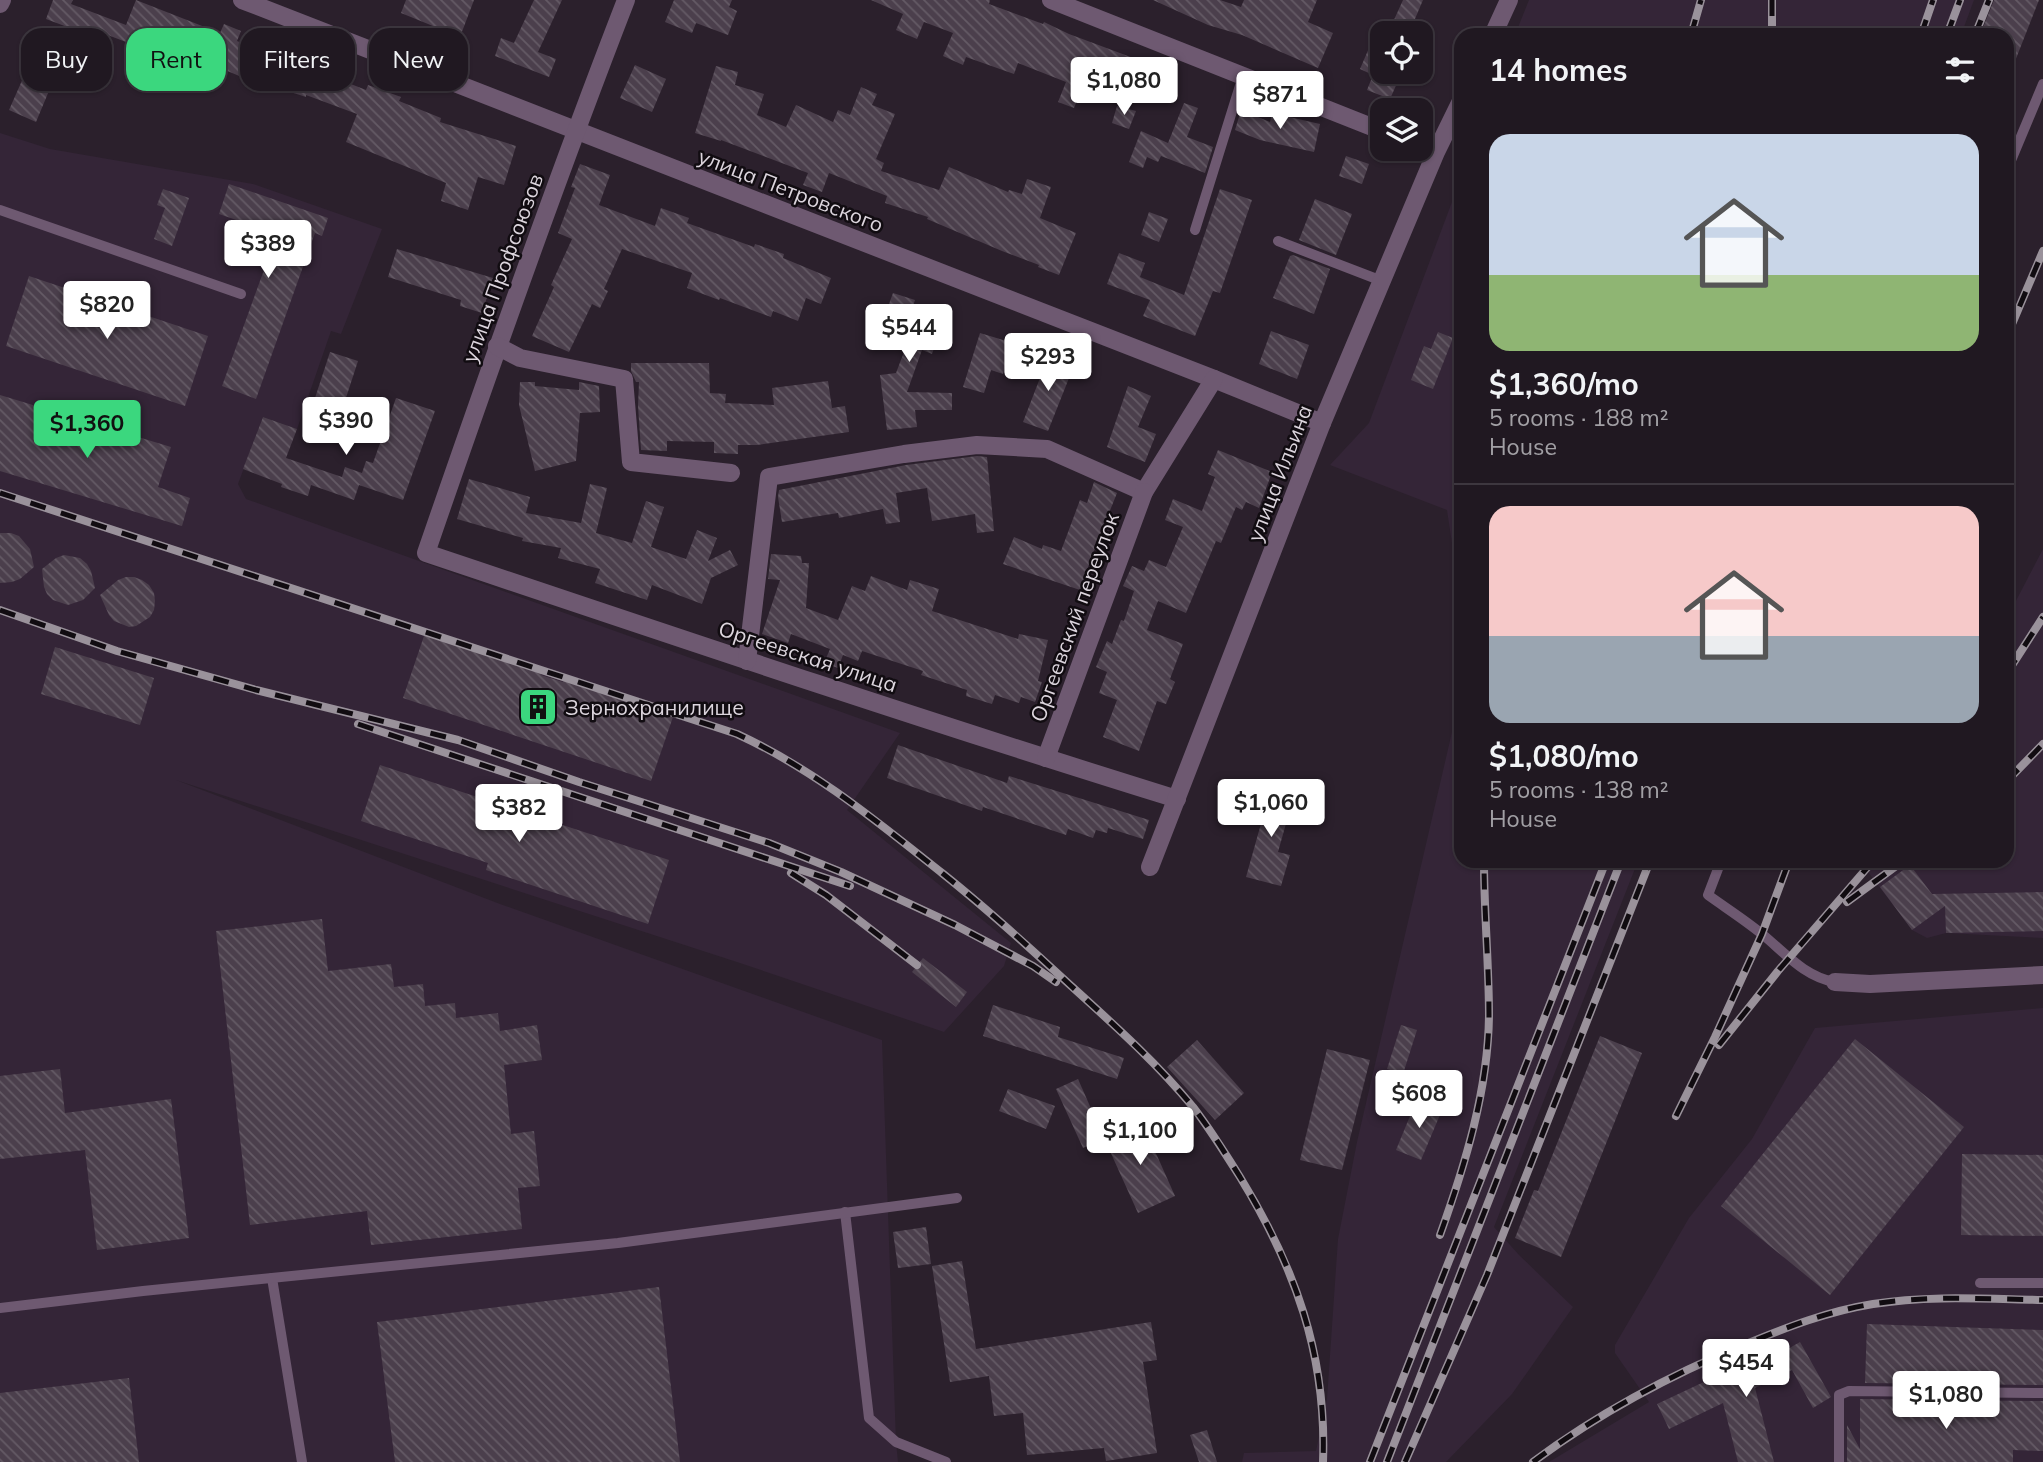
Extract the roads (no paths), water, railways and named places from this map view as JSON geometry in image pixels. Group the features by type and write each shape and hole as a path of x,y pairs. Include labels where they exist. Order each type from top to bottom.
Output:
{"street":[{"name":"улица Петровского","path":"242,0 1322,423"},
{"name":"улица Профсоюзов","path":"426,553 497,346 626,0"},
{"path":"1051,0 1370,126"},
{"path":"1496,28 1509,0"},
{"name":"улица Ильина","path":"1433,143 1454,112"},
{"name":"улица Ильина","path":"1150,867 1322,423 1382,281 1425,161"},
{"path":"497,346 520,358 624,379 631,462 731,473"},
{"name":"Оргеевский переулок","path":"1046,758 1144,492 1214,379"},
{"path":"747,661 769,477 904,454 977,445 1047,449 1144,492"},
{"name":"Оргеевская улица","path":"426,553 747,661 1177,799"},
{"path":"1835,982 1870,984 2043,975"}],"lane":[{"path":"1195,230 1243,76"},
{"path":"2014,153 2043,84"},
{"path":"0,210 241,294"},
{"path":"1278,241 1382,281"},
{"path":"1718,868 1707,895 1762,934 1789,959 1822,980 1835,982"},
{"path":"0,1308 618,1243 957,1198"},
{"path":"845,1212 869,1418 896,1442 946,1462"},
{"path":"272,1278 302,1462"},
{"path":"1980,1283 2043,1283"},
{"path":"1839,1462 1839,1395 1849,1391 2043,1393"}],"railway":[{"path":"1693,28 1701,0"},
{"path":"1772,0 1772,28"},
{"path":"1923,28 1933,0"},
{"path":"1950,28 1960,0"},
{"path":"1978,28 1989,0"},
{"path":"2014,319 2043,251"},
{"path":"0,493 737,734 793,763 844,797 942,873 1022,941 1133,1043 1179,1090 1199,1115 1260,1211 1277,1244 1304,1313 1319,1385 1323,1462"},
{"path":"0,610 117,651 256,690 458,740 769,843 841,872 955,925 1033,966 1056,982"},
{"path":"2014,662 2043,617"},
{"path":"358,724 850,886"},
{"path":"2014,774 2043,744"},
{"path":"1440,1235 1474,1127 1488,1044 1484,868"},
{"path":"1370,1462 1603,868"},
{"path":"1387,1462 1618,868"},
{"path":"1405,1462 1487,1275 1647,868"},
{"path":"1676,1116 1762,934 1786,868"},
{"path":"1719,1045 1778,971 1867,868"},
{"path":"1847,902 1893,868"},
{"path":"791,873 826,895 917,965"},
{"path":"1533,1462 1583,1427 1663,1382 1718,1356 1808,1320 1857,1307 1915,1299 2043,1300"}],"place":[{"name":"Зернохранилище","path":"538,707"}]}
